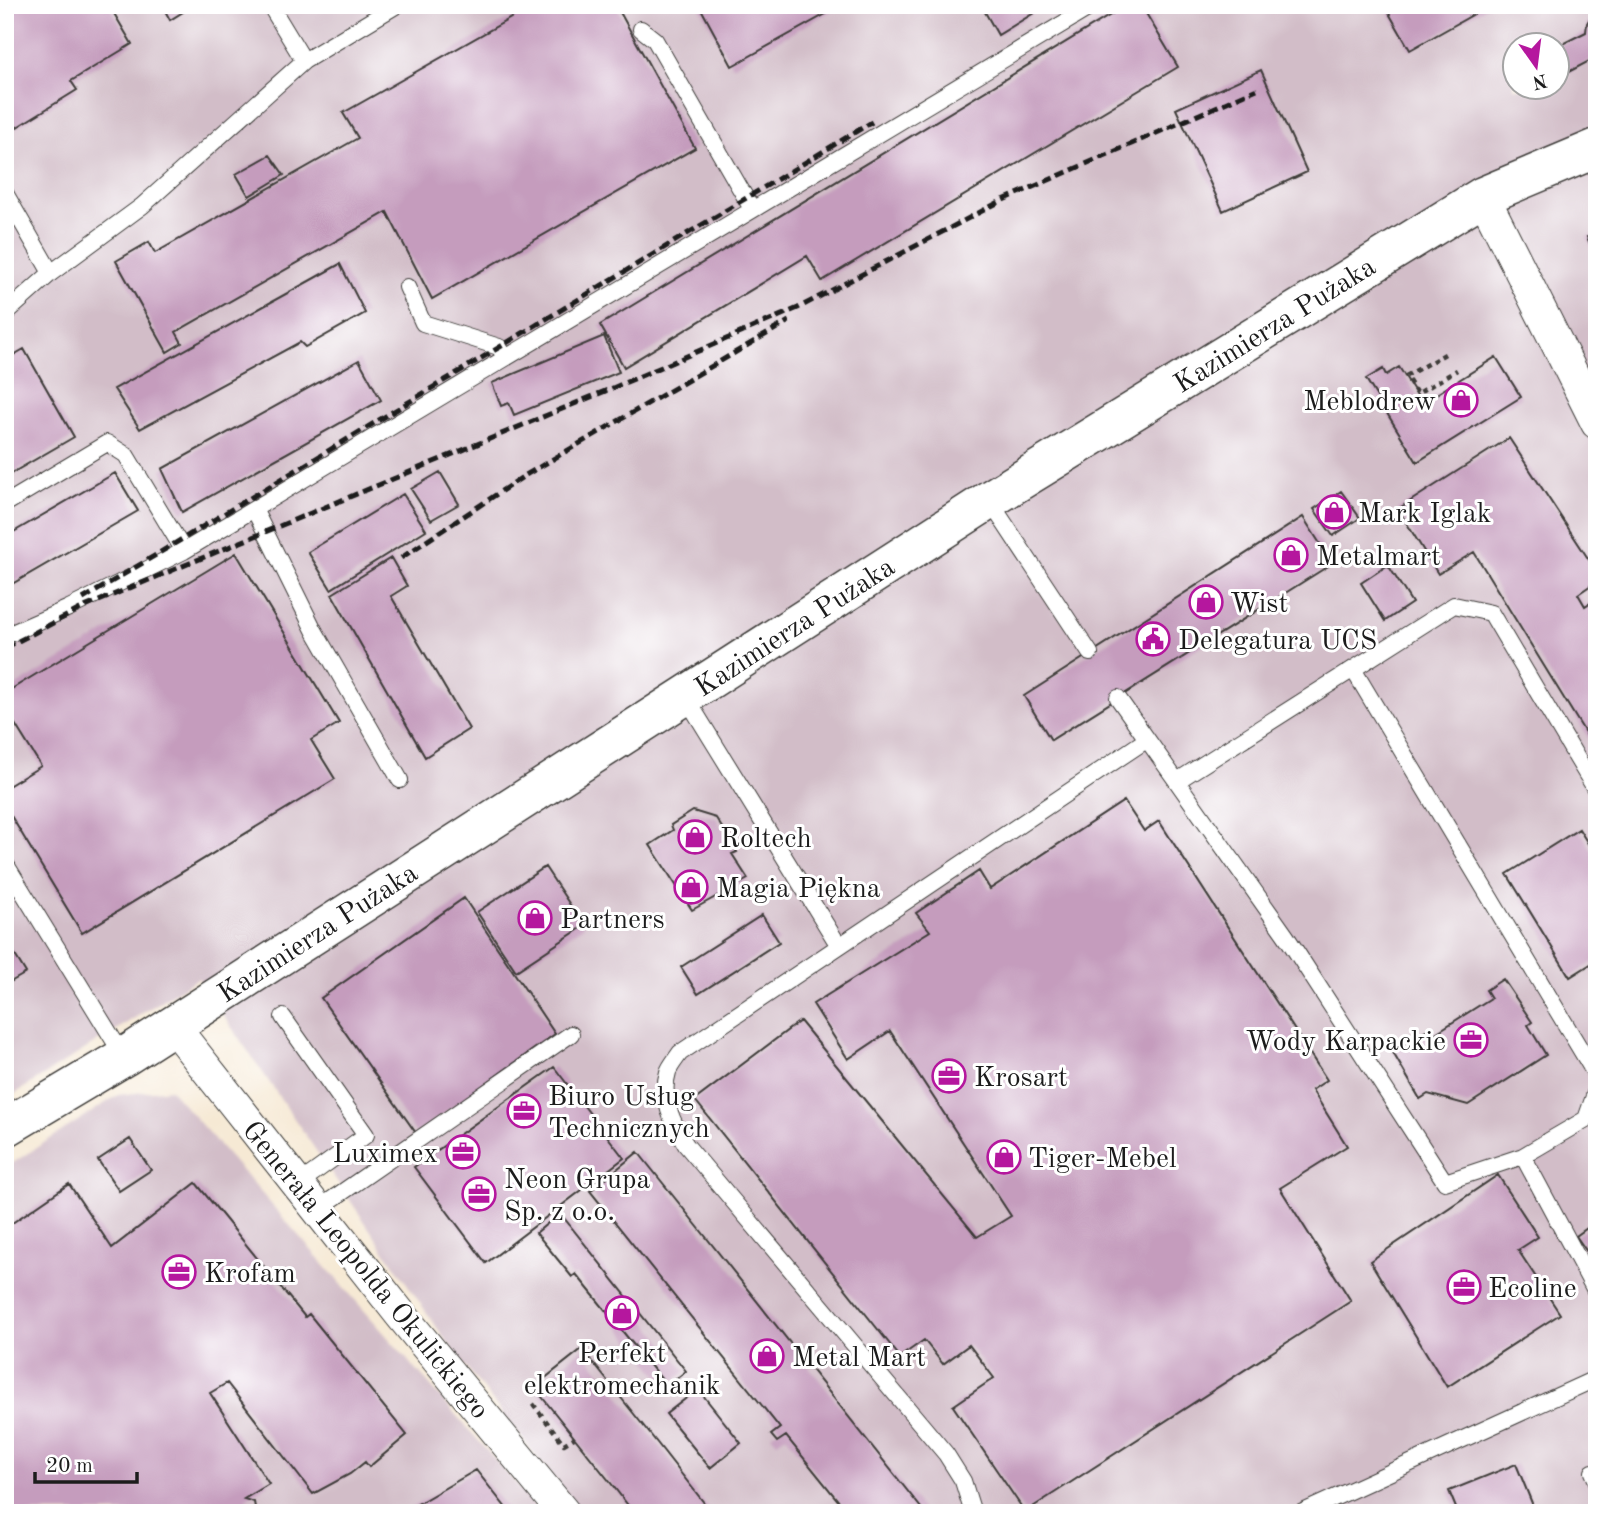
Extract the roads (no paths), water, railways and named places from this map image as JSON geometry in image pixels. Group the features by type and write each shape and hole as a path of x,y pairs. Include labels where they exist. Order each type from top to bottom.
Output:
{"street":[{"name":"Kazimierza Pużaka","path":"5,1128 124,1057 989,500 1483,196 1597,148"},
{"path":"1483,196 1597,423"},
{"name":"Generała Leopolda Okulickiego","path":"172,1025 564,1513"}],"lane":[{"path":"270,5 304,61"},
{"path":"5,314 51,273 142,206 304,61 397,5"},
{"path":"5,636 69,608 184,551 1094,5"},
{"path":"641,29 655,40 752,209"},
{"path":"5,193 51,273"},
{"path":"407,287 424,323 499,347 505,357"},
{"path":"5,504 107,443 126,455 184,551"},
{"path":"989,500 1090,653"},
{"path":"254,509 314,630 400,779"},
{"path":"1177,781 1454,605 1491,613 1597,792"},
{"path":"1353,669 1597,1077"},
{"path":"685,696 839,946"},
{"path":"1118,698 1286,936 1444,1182 1522,1156 1586,1119 1597,1088"},
{"path":"973,1513 963,1481 946,1454 687,1145 673,1123 665,1097 668,1071 680,1053 1146,740"},
{"path":"5,863 124,1057"},
{"path":"283,1017 366,1135 298,1184"},
{"path":"318,1209 571,1034"},
{"path":"1522,1156 1597,1294"},
{"path":"1301,1513 1597,1378"}],"railway":[{"path":"5,648 80,609 615,387 798,308 1001,201 1257,89"},
{"path":"83,599 872,122"},
{"path":"401,558 524,476 789,321"}],"place":[{"name":"Meblodrew","path":"1461,400"},
{"name":"Mark Iglak","path":"1334,512"},
{"name":"Metalmart","path":"1291,555"},
{"name":"Wist","path":"1206,602"},
{"name":"Delegatura UCS","path":"1153,639"},
{"name":"Roltech","path":"695,837"},
{"name":"Magia Piękna","path":"691,887"},
{"name":"Partners","path":"535,918"},
{"name":"Wody Karpackie","path":"1471,1040"},
{"name":"Krosart","path":"949,1076"},
{"name":"Biuro Usług Technicznych","path":"524,1111"},
{"name":"Luximex","path":"463,1152"},
{"name":"Tiger-Mebel","path":"1004,1157"},
{"name":"Neon Grupa Sp. z o.o.","path":"479,1194"},
{"name":"Krofam","path":"179,1272"},
{"name":"Ecoline","path":"1464,1287"},
{"name":"Perfekt elektromechanik","path":"622,1313"},
{"name":"Metal Mart","path":"767,1356"}]}
